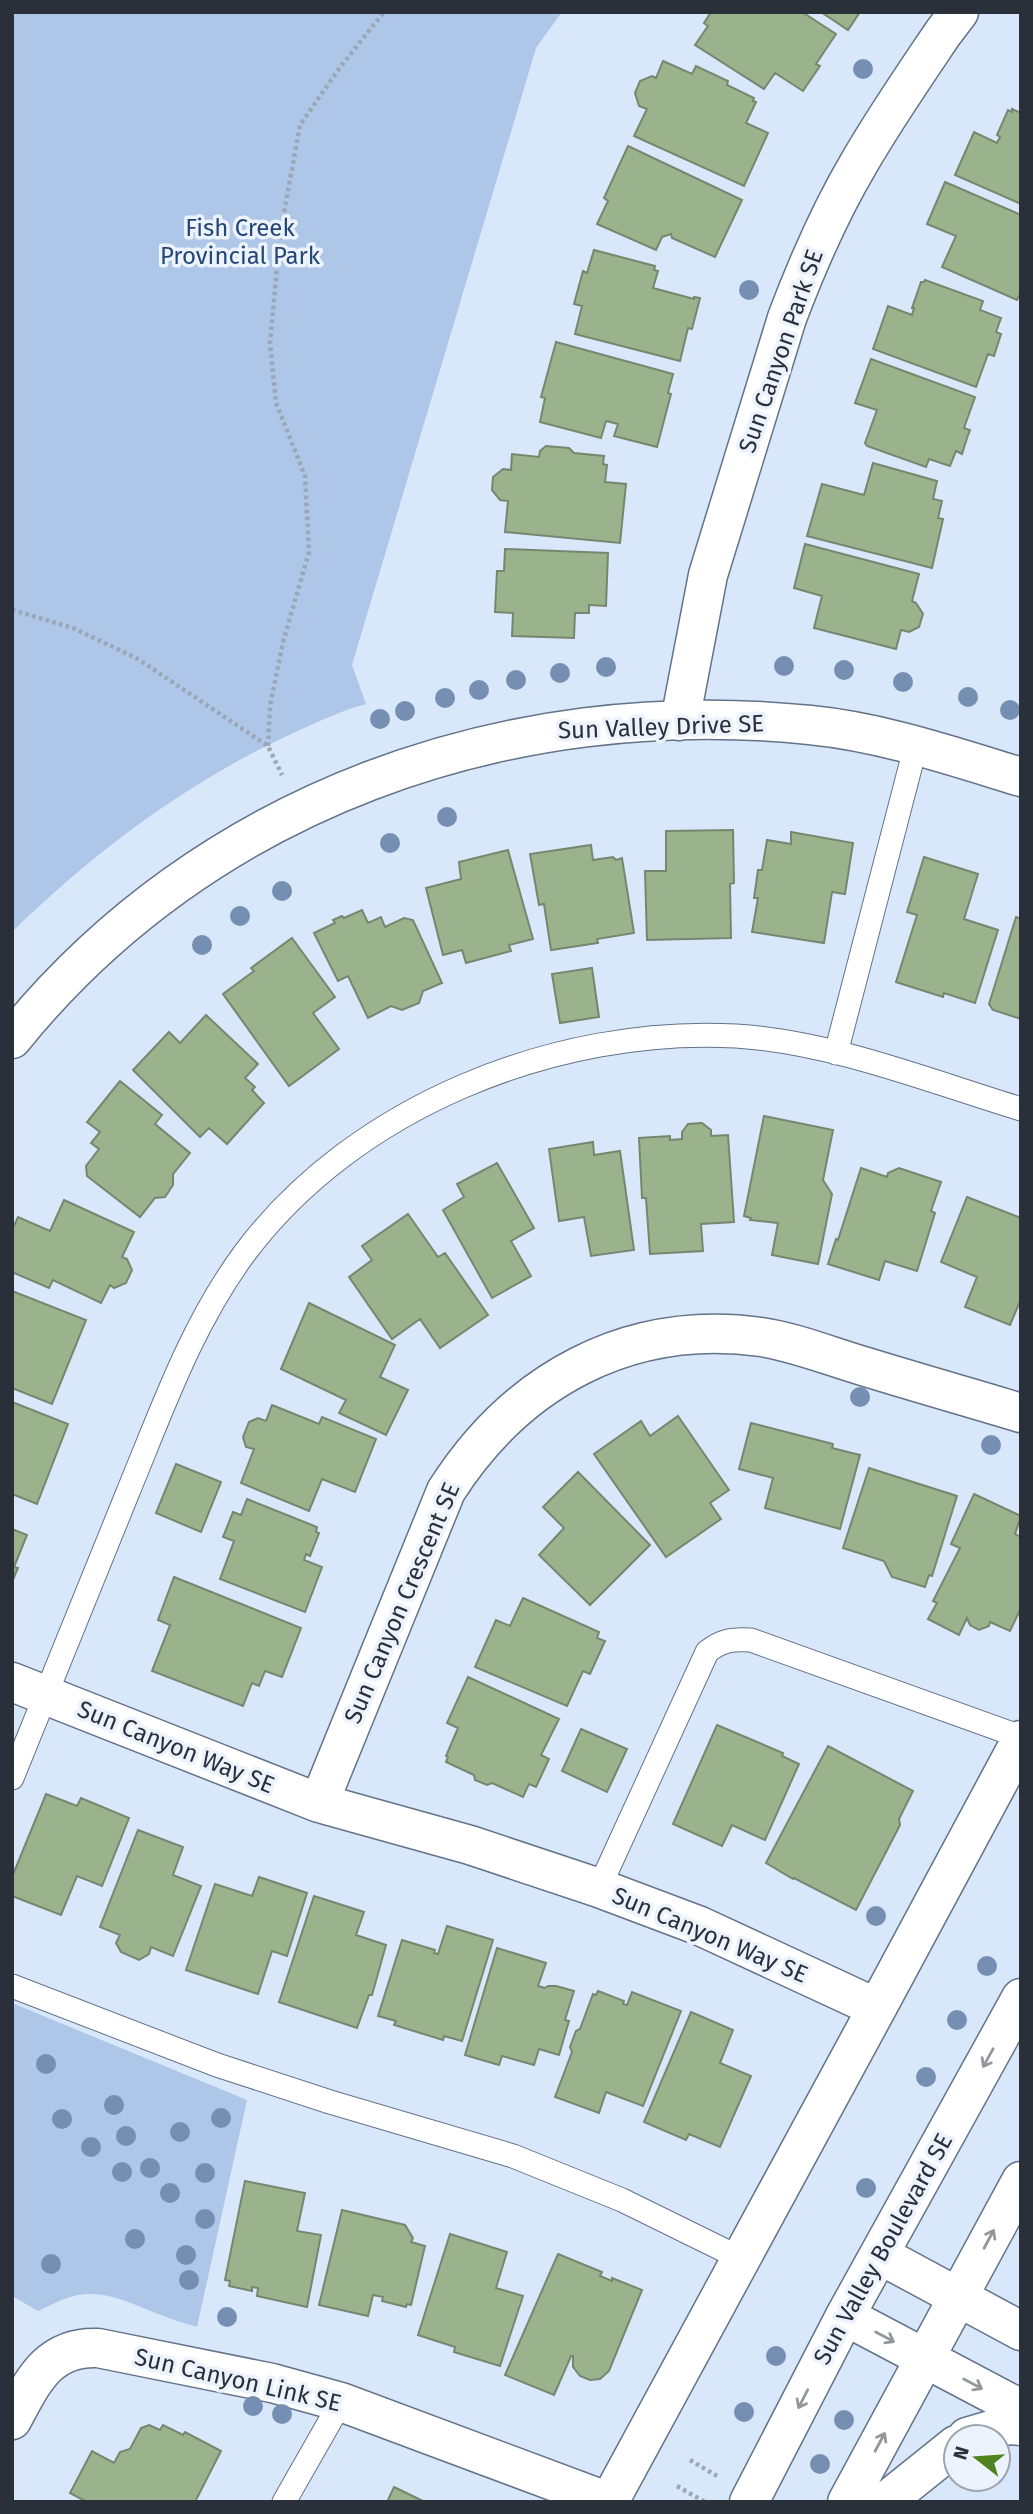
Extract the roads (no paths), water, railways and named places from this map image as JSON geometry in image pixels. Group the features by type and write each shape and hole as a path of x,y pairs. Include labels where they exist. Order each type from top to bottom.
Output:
{"street":[{"name":"Sun Canyon Park SE","path":"680,721 708,575 767,382 800,285 858,164 959,12"},
{"name":"Sun Valley Drive SE","path":"12,1039 74,971 125,924 180,881 214,859 298,811 358,784 420,761 484,744 614,724 734,719 812,725 916,745 1021,777"},
{"name":"Sun Canyon Crescent SE","path":"319,1803 446,1491 463,1464 495,1426 550,1381 584,1363 640,1343 681,1336 761,1337 1021,1413"},
{"name":"Sun Canyon Way SE","path":"29,1689 319,1803 470,1845 599,1888 700,1926 877,2008"},
{"path":"609,2502 1021,1739"},
{"name":"Sun Valley Boulevard SE","path":"735,2490 845,2316 1021,1998"},
{"path":"847,2502 1021,2180"},
{"path":"880,2255 1021,2331"},
{"path":"845,2316 1021,2409"},
{"name":"Sun Canyon Link SE","path":"12,2420 44,2367 63,2354 80,2347 98,2348 272,2383 341,2402 609,2502"},
{"path":"885,2502 942,2456"}],"lane":[{"path":"836,1053 916,745"},
{"path":"12,1778 29,1689 189,1343 245,1252 295,1196 327,1167 385,1125 467,1083 575,1048 659,1037 736,1037 836,1053 1021,1109"},
{"path":"599,1888 707,1652 730,1639 751,1640 1021,1739"},
{"path":"12,1986 217,2065 513,2156 622,2200 740,2258"},
{"path":"284,2502 341,2402"}],"park label":[{"name":"Fish Creek Provincial Park","path":"240,242"}]}
